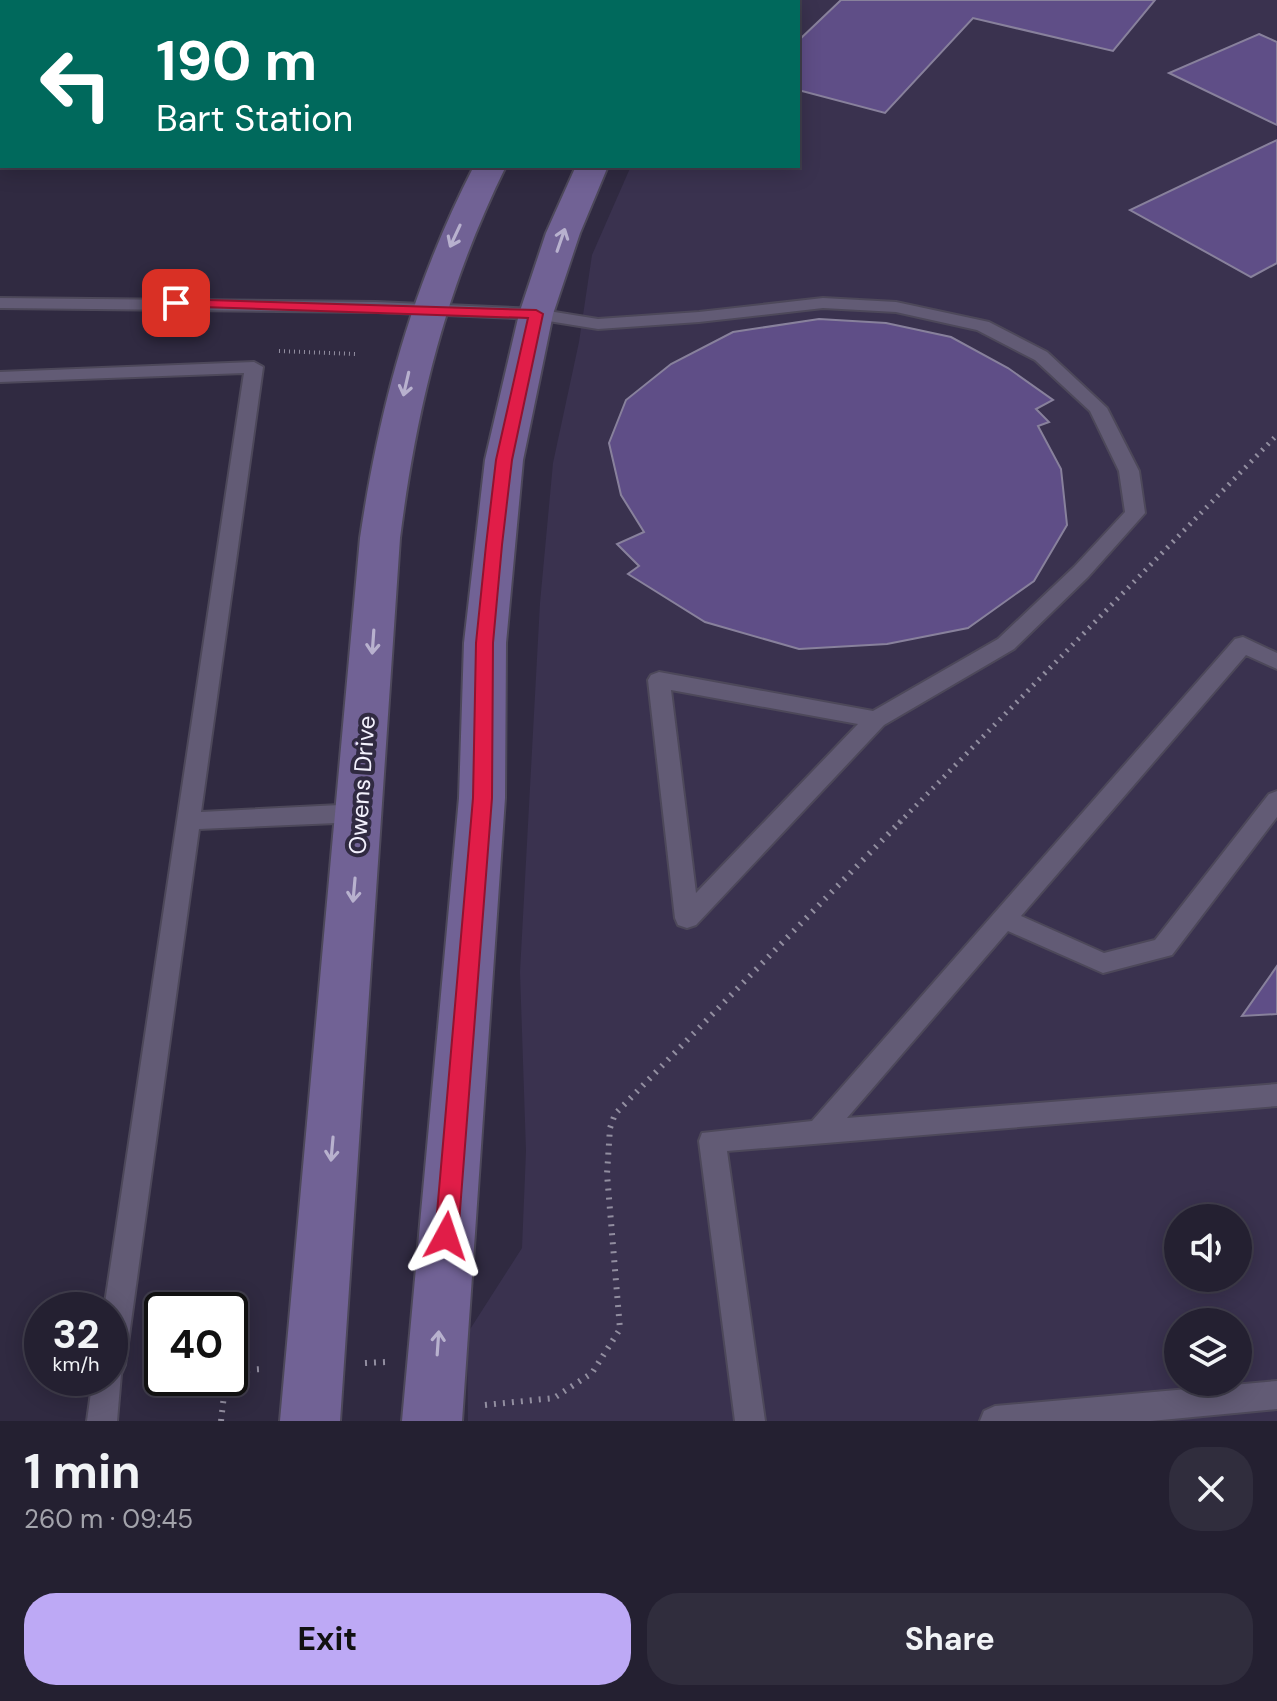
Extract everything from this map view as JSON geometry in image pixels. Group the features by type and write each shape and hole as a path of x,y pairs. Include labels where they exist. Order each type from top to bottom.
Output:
{"street":[{"name":"Owens Drive","path":"310,1421 380,538 389,461 426,309 448,251 489,168"},
{"path":"432,1421 482,798 485,643 504,460 536,314 563,233 591,168"}],"lane":[{"path":"0,303 426,309 536,314 598,324 699,317 823,303 896,307 983,326 1041,356 1098,408 1129,471 1135,513 1081,572 1006,644 876,719 687,918 659,680 876,719"},
{"path":"0,377 254,367 121,1292"},
{"path":"819,1132 1243,644 1277,662"},
{"path":"1004,919 1103,963 1163,948 1277,800"},
{"path":"189,821 360,813"},
{"path":"750,1421 712,1141 1277,1095"},
{"path":"995,1421 1277,1395"},
{"path":"102,1420 105,1396"}],"path":[{"path":"592,1373 620,1329 607,1174 610,1128 615,1114 1277,435"},
{"path":"221,1421 224,1396"}],"shaded area":[{"path":"800,0 1277,0 1277,1421 468,1421 467,1334 522,1248 526,1151 520,972 540,603 553,463 579,342 592,255 630,168 800,168"}],"building":[{"path":"841,0 1155,0 1113,51 973,18 885,113 800,91 800,39"},
{"path":"1259,34 1277,42 1277,125 1169,73"},
{"path":"1277,140 1277,263 1251,277 1130,210"},
{"path":"819,319 886,323 951,337 1008,368 1053,400 1036,409 1049,422 1038,426 1061,469 1067,525 1034,581 968,628 887,644 799,649 705,622 628,574 639,566 617,544 644,532 621,495 609,443 626,400 671,364 733,332"},
{"path":"1277,966 1277,1014 1242,1016"}],"route":[{"path":"176,303 536,314 504,460 494,545 485,643 482,798 446,1236"}]}
